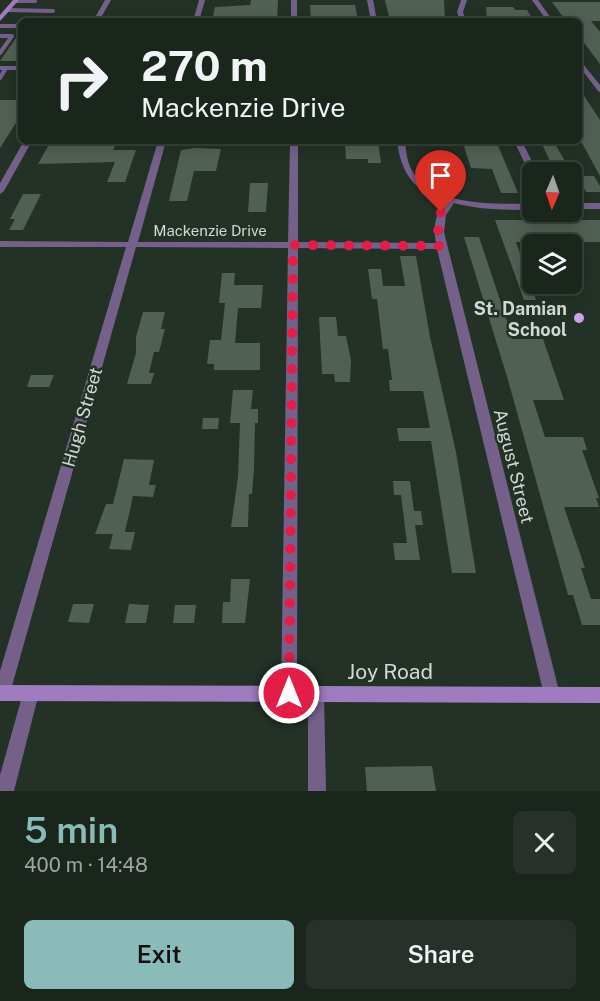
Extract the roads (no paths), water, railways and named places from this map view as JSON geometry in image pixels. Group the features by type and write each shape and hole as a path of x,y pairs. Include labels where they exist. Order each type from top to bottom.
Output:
{"street":[{"path":"98,18 108,0"},
{"path":"197,18 202,0"},
{"path":"294,0 294,18"},
{"path":"370,0 373,18"},
{"path":"462,18 460,12 464,0"},
{"path":"535,0 548,18"},
{"path":"0,18 15,1"},
{"path":"582,65 600,90"},
{"path":"0,191 26,144"},
{"name":"Hugh Street","path":"1,693 161,144"},
{"path":"289,693 294,144"},
{"path":"401,144 406,165 412,177 429,190 453,200 488,207 522,207"},
{"path":"519,144 528,162"},
{"path":"441,246 439,219 445,207 453,200"},
{"path":"582,206 600,206"},
{"name":"Mackenzie Drive","path":"0,244 441,246"},
{"name":"August Street","path":"441,246 552,695"},
{"name":"Joy Road","path":"1,693 600,695"},
{"path":"5,791 31,693"},
{"path":"316,693 317,791"}],"lane":[{"path":"15,1 35,1"},
{"path":"7,10 53,10"},
{"path":"0,26 16,26 13,30 18,30"},
{"path":"0,36 12,36 0,53"},
{"path":"0,78 3,68"}],"place":[{"name":"St. Damian School","path":"579,318"}]}
